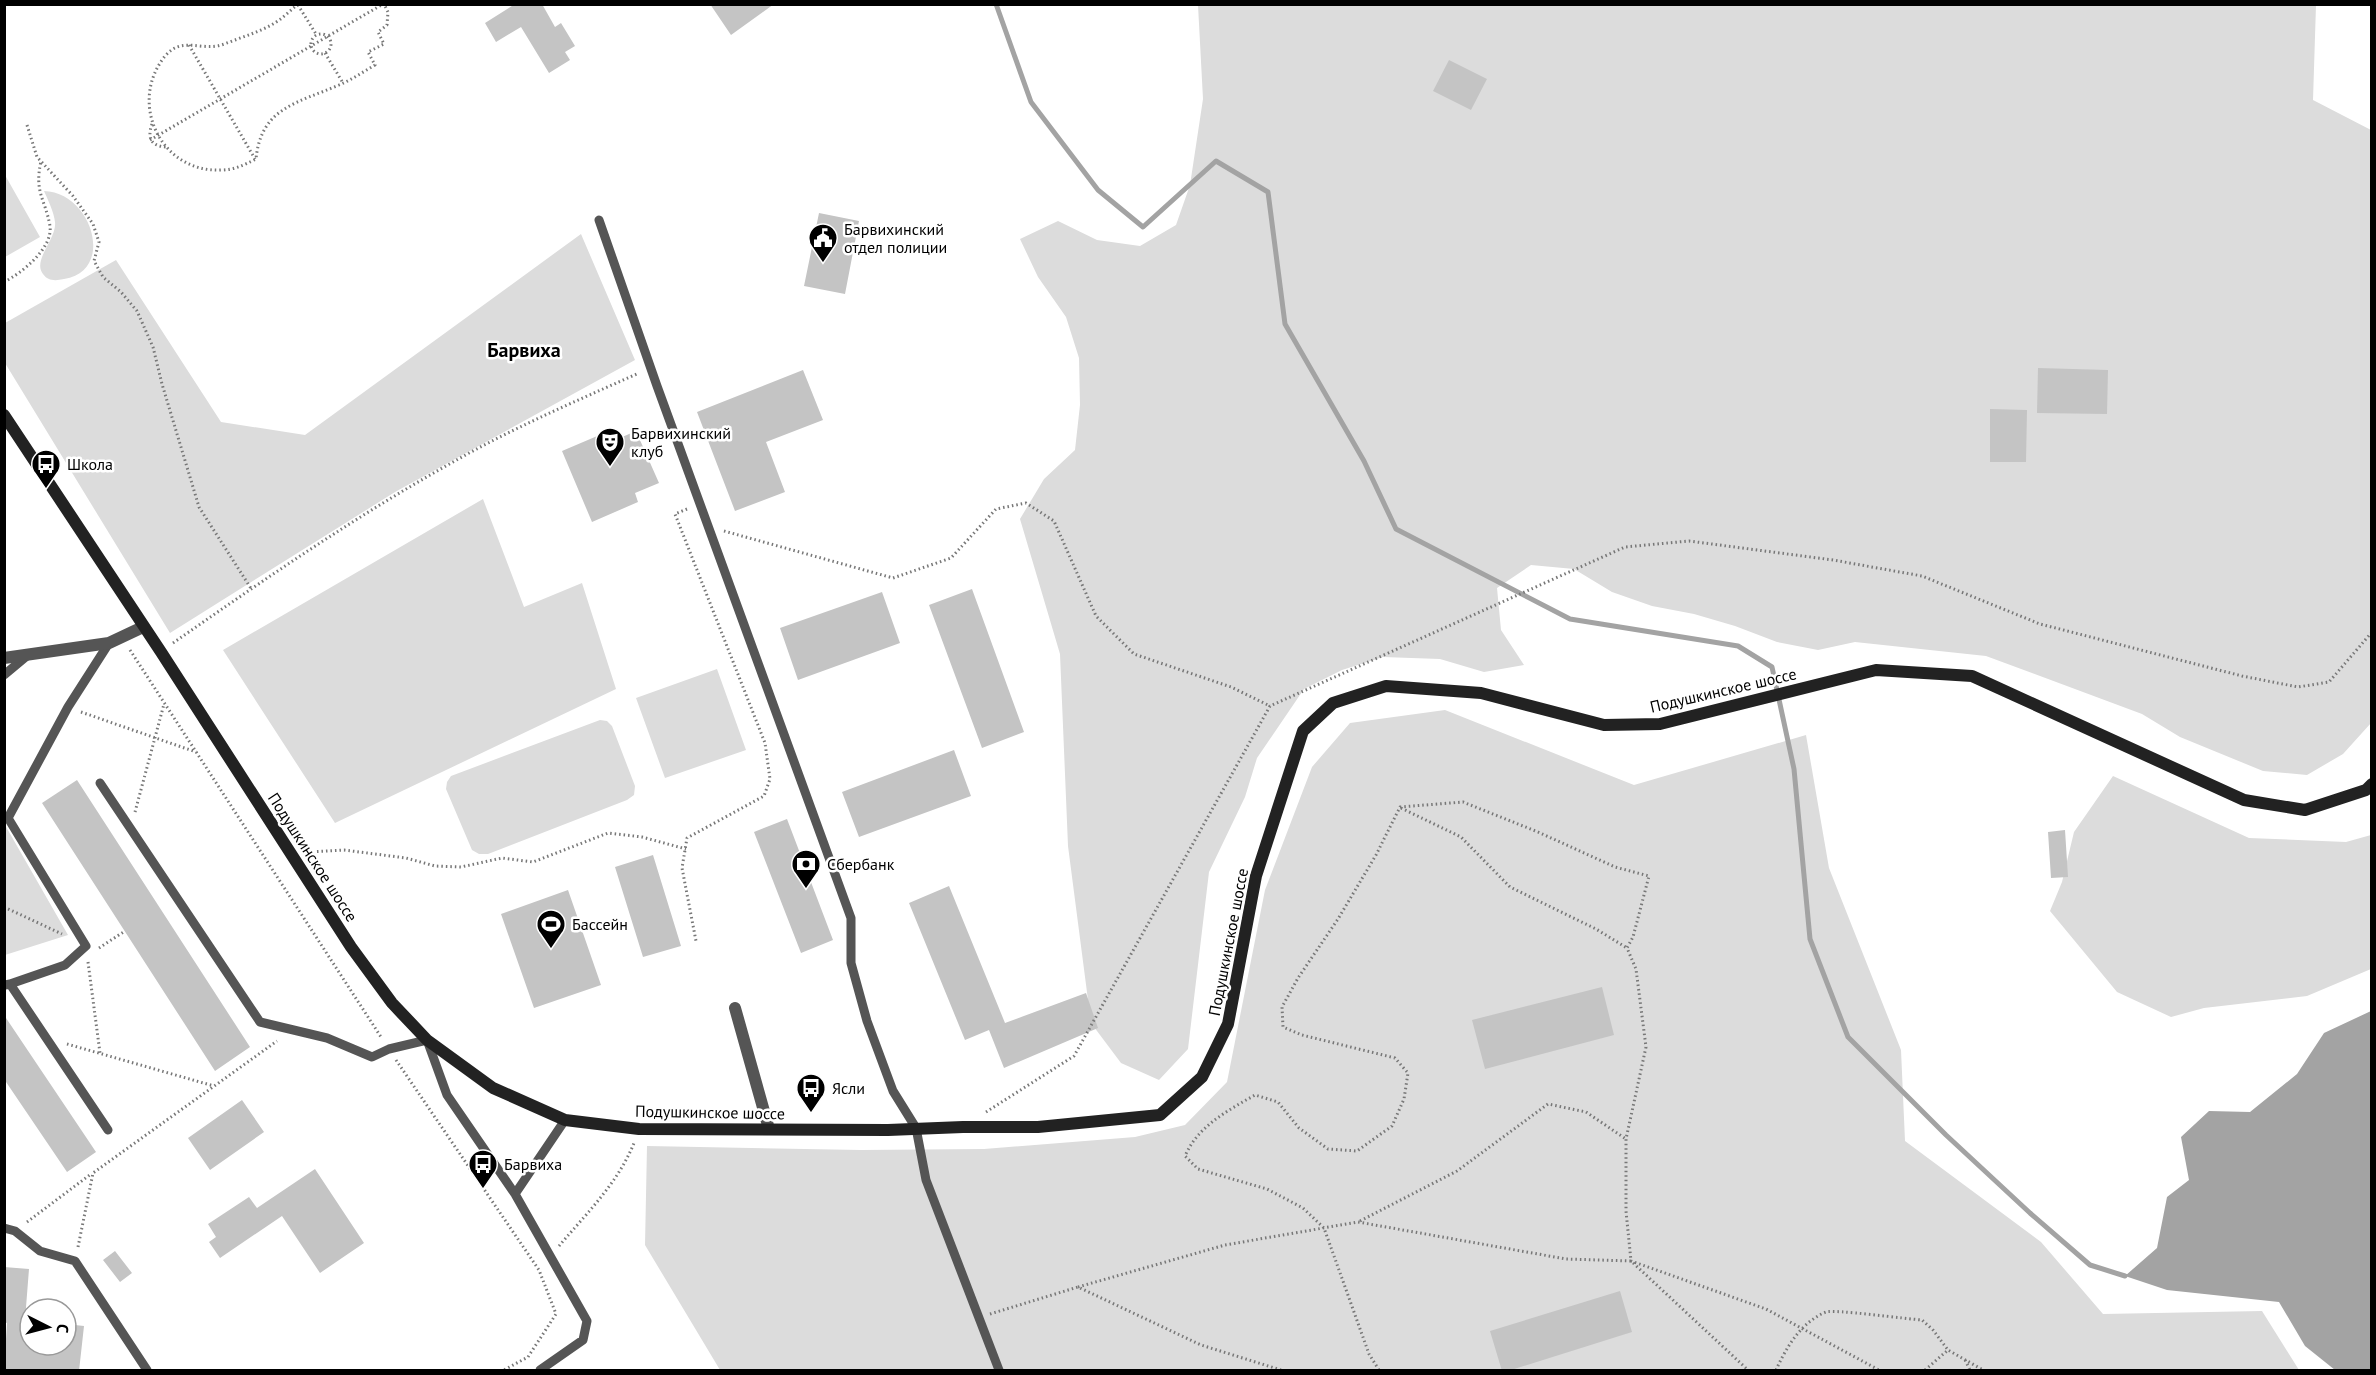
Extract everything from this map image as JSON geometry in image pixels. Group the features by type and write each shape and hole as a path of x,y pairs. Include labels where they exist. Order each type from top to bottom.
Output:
{"main road":[{"name":"Подушкинское шоссе","path":"4,415 161,652 358,957 392,1004 427,1040 493,1088 565,1120 639,1130 888,1130 1038,1127 1160,1115 1202,1077 1228,1024 1256,876 1303,732 1333,703 1386,686 1481,693 1604,725 1660,724 1876,670 1972,676 2244,800 2305,810 2366,790 2372,784"}],"street":[{"path":"4,658 109,644 143,627"},
{"path":"735,1008 769,1130"}],"lane":[{"path":"599,220 650,368 851,918 850,963 867,1021 892,1091 916,1128 926,1180 999,1371"},
{"path":"108,1130 46,1037 7,985 65,965 86,946 8,818 68,707 109,644"},
{"path":"4,675 28,655"},
{"path":"100,783 260,1022 327,1038 372,1057 389,1049 427,1040 447,1095 515,1194 586,1320 583,1340 540,1371"},
{"path":"515,1194 565,1120"},
{"path":"4,1228 15,1231 40,1251 75,1261 147,1371"}],"path":[{"path":"256,159 240,167 219,170 191,164 166,147 152,124 150,94 157,68 175,47 188,44 218,46 258,32 275,23 298,4 316,35"},
{"path":"150,140 384,4 388,12 387,25 378,33 384,44 368,52 375,65 344,83 313,94 278,113 269,121 259,139 256,159"},
{"path":"324,34 330,40 330,48 325,53 317,54 311,46 311,40 316,35 324,34"},
{"path":"188,44 256,159"},
{"path":"325,53 344,83"},
{"path":"152,124 149,131 150,140 154,145 166,147"},
{"path":"27,125 38,157 73,196 93,224 99,242 94,261 103,277 121,292 137,311 153,347 200,507 252,590"},
{"path":"4,282 27,268 49,237 50,227 37,179 41,161"},
{"path":"140,666 346,525 455,461 569,404 650,368"},
{"path":"708,527 893,579 951,558 996,509 1026,503 1054,521 1096,616 1134,654 1231,687 1270,706"},
{"path":"696,941 682,868 687,838 764,796 770,779 765,743 675,514 700,505"},
{"path":"963,1127 1074,1056 1270,706 1625,547 1689,541 1833,560 1922,576 2040,624 2242,676 2298,687 2329,682 2372,632"},
{"path":"122,638 389,1049 538,1270 556,1314 528,1357 504,1371"},
{"path":"131,829 164,704"},
{"path":"68,707 196,752"},
{"path":"1400,807 1463,802 1538,832 1614,867 1649,876 1633,937 1627,948"},
{"path":"1400,807 1461,837 1510,887 1596,929 1627,948 1636,969 1646,1047 1626,1139 1626,1211 1630,1261 1748,1371"},
{"path":"1380,1371 1370,1354 1324,1228 1303,1208 1276,1193 1198,1169 1185,1156 1192,1140 1216,1118 1255,1095 1278,1102 1299,1128 1328,1149 1357,1151 1392,1126 1404,1099 1408,1072 1395,1058 1302,1035 1283,1028 1282,1007 1298,978 1338,919 1400,807"},
{"path":"290,853 344,850 406,858 435,866 461,867 502,858 533,862 608,833 642,837 686,849"},
{"path":"4,907 86,946 99,948 125,931"},
{"path":"86,946 100,1053"},
{"path":"15,1231 291,1031"},
{"path":"46,1037 214,1086"},
{"path":"980,1317 1225,1245 1358,1222 1457,1171 1548,1104 1586,1112 1626,1139"},
{"path":"538,1270 603,1195 627,1161 639,1130"},
{"path":"75,1261 93,1173"},
{"path":"1358,1222 1566,1259 1630,1261 1766,1310 1880,1371"},
{"path":"1078,1287 1202,1345 1281,1371"},
{"path":"1776,1371 1784,1354 1802,1329 1827,1311 1922,1320 1948,1350 1983,1371"},
{"path":"1925,1371 1948,1350"},
{"path":"1964,1358 1970,1371"}],"shaded area":[{"path":"1198,5 2316,5 2313,100 2371,130 2371,723 2343,754 2307,775 2263,771 2180,737 2142,714 1986,656 1855,642 1818,650 1777,642 1735,626 1694,614 1652,606 1612,592 1574,569 1531,565 1497,588 1501,630 1524,665 1484,672 1440,659 1383,657 1342,670 1304,689 1257,758 1245,797 1209,872 1188,1049 1159,1080 1121,1063 1091,1023 1068,846 1060,654 1020,519 1044,479 1075,450 1080,405 1079,358 1066,317 1038,277 1020,239 1058,221 1097,240 1140,246 1176,225 1190,185 1203,99"},
{"path":"5,175 40,237 4,257"},
{"path":"44,191 61,195 75,204 85,217 92,232 93,248 90,262 80,273 64,279 49,279 40,268 42,256 55,229 52,210"},
{"path":"581,234 635,360 395,492 170,633 5,363 5,323 116,260 221,422 305,435"},
{"path":"483,499 524,607 582,583 616,689 335,823 223,650"},
{"path":"717,669 746,750 665,778 636,698"},
{"path":"1445,710 1634,785 1806,735 1829,868 1901,1050 1905,1141 2041,1242 2103,1314 2262,1311 2299,1370 720,1370 645,1245 647,1146 861,1150 984,1149 1135,1137 1185,1125 1227,1082 1265,890 1312,767 1350,723"},
{"path":"600,720 607,721 612,726 635,786 634,795 627,800 488,854 479,854 472,850 446,789 451,776"},
{"path":"2113,776 2249,838 2346,842 2371,835 2371,969 2307,996 2204,1008 2171,1017 2117,992 2050,911 2062,882 2074,832"},
{"path":"5,825 68,935 4,955"},
{"path":"2371,1011 2371,1370 2335,1370 2305,1346 2279,1302 2167,1290 2125,1276 2157,1248 2167,1197 2189,1180 2181,1137 2209,1111 2250,1112 2297,1074 2324,1033"}],"building":[{"path":"515,4 542,4 555,27 561,23 575,46 565,52 570,60 549,73 521,27 496,42 485,23"},
{"path":"710,4 774,4 731,35"},
{"path":"1449,60 1487,79 1471,110 1433,91"},
{"path":"819,213 859,221 845,294 804,286"},
{"path":"2038,368 2108,370 2107,414 2037,413"},
{"path":"803,370 823,420 766,442 785,492 735,511 697,412"},
{"path":"1990,409 2027,410 2026,462 1990,462"},
{"name":"Барвихинский клуб","path":"609,431 613,441 636,431 659,483 635,493 638,502 592,522 562,451"},
{"path":"972,589 1024,732 982,748 929,605"},
{"path":"882,592 900,643 798,680 780,628"},
{"path":"954,750 971,796 859,837 842,792"},
{"path":"77,780 250,1047 215,1071 42,803"},
{"path":"787,819 833,940 801,953 754,832"},
{"path":"2065,830 2068,877 2051,878 2048,832"},
{"path":"653,855 681,946 643,957 615,867"},
{"path":"949,886 1005,1023 1086,993 1098,1028 1004,1068 989,1030 965,1040 909,903"},
{"name":"Бассейн","path":"568,890 601,985 534,1008 501,914"},
{"path":"1602,987 1614,1035 1485,1069 1472,1020"},
{"path":"4,1015 96,1152 67,1172 4,1079"},
{"path":"242,1100 264,1132 210,1170 188,1138"},
{"path":"315,1169 364,1243 320,1273 282,1216 220,1258 209,1242 216,1237 208,1224 249,1197 257,1208"},
{"path":"115,1251 132,1273 120,1282 103,1260"},
{"path":"4,1267 29,1269 27,1297 18,1297 18,1357 78,1357 78,1325 84,1326 79,1371 4,1371 7,1323 4,1322"},
{"path":"1620,1291 1632,1332 1502,1371 1490,1331"}],"waterway":[{"path":"996,4 1031,102 1098,190 1143,227 1216,161 1268,192 1285,324 1364,461 1396,529 1570,619 1738,646 1772,667 1794,769 1810,939 1848,1037 1946,1135 2090,1265 2125,1276"}],"place":[{"name":"Барвихинский отдел полиции","path":"823,264"},
{"name":"Барвихинский клуб","path":"610,468"},
{"name":"Школа","path":"46,490"},
{"name":"Сбербанк","path":"806,890"},
{"name":"Бассейн","path":"551,950"},
{"name":"Ясли","path":"811,1114"},
{"name":"Барвиха","path":"483,1190"}],"district":[{"name":"Барвиха","path":"524,350"}]}
